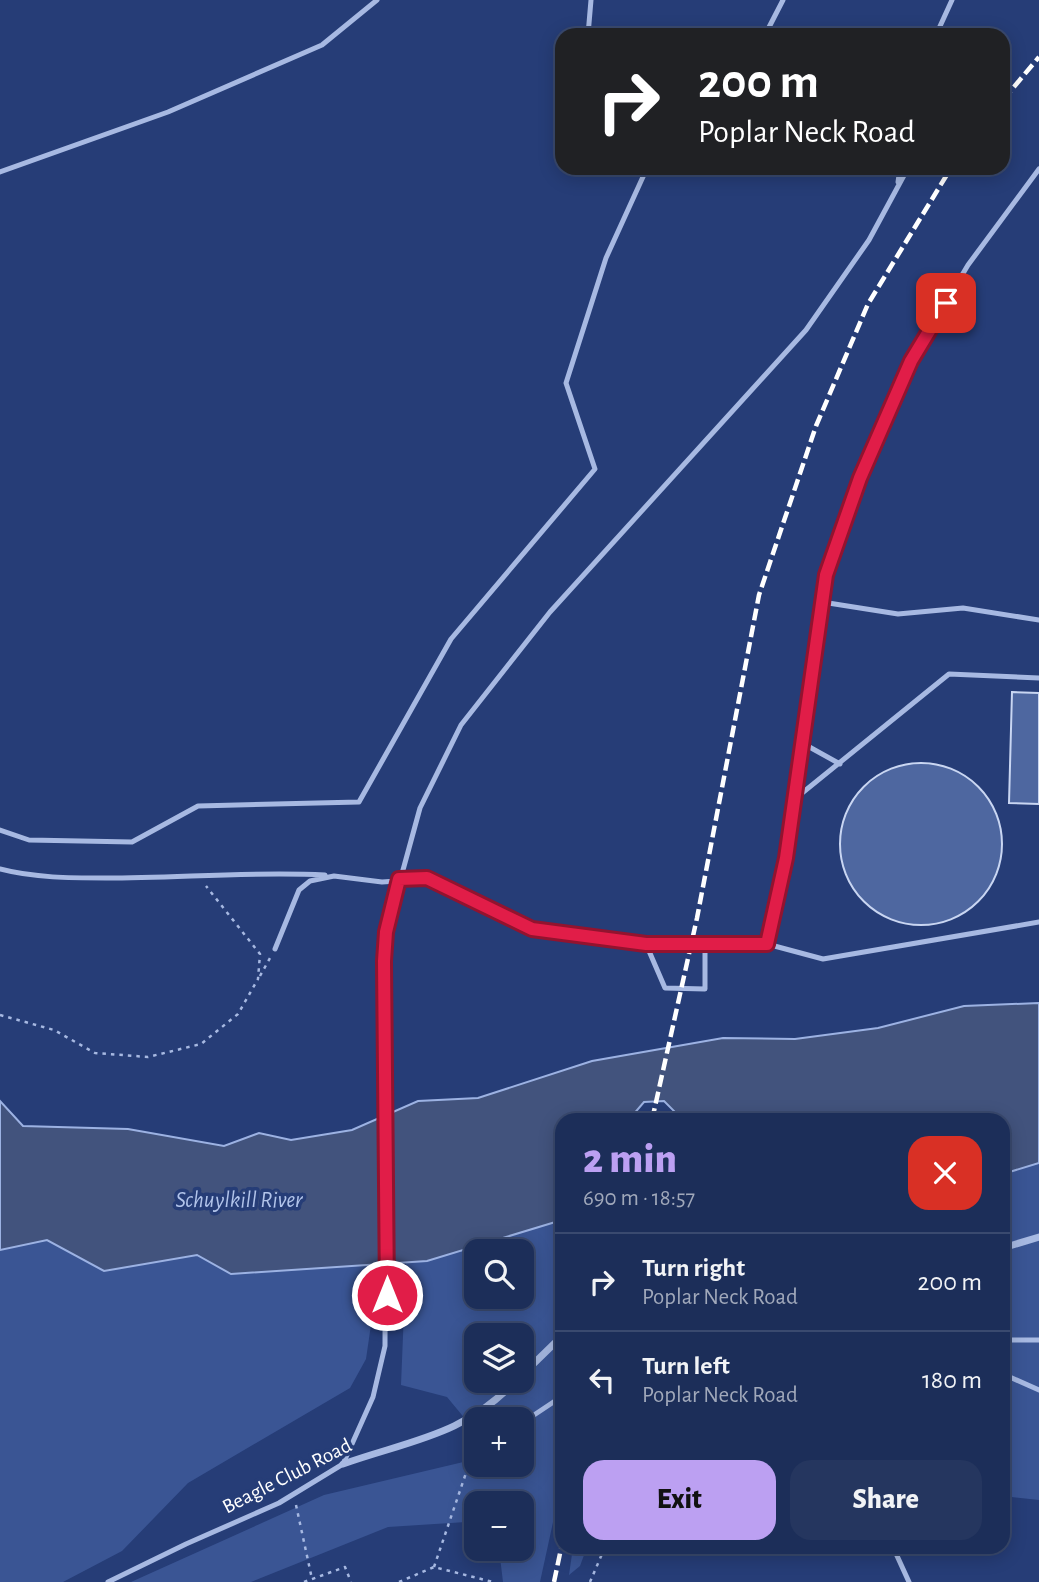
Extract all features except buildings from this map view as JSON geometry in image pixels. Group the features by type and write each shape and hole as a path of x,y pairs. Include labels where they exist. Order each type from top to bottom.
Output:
{"street":[{"path":"1010,1246 1039,1237"},
{"path":"534,1363 555,1343"},
{"name":"Beagle Club Road","path":"485,1407 503,1393"},
{"name":"Beagle Club Road","path":"343,1464 440,1434 464,1423"}],"lane":[{"path":"589,28 591,0"},
{"path":"769,28 783,0"},
{"path":"939,28 952,0"},
{"path":"0,172 168,112 322,46 376,1"},
{"path":"767,944 796,798 826,575 860,478 911,361 968,265 1039,169"},
{"path":"0,830 29,840 132,842 198,806 359,802 451,639 595,470 566,383 606,258 644,175"},
{"path":"897,188 900,175"},
{"path":"343,1464 379,1378 387,1323 386,932 399,879 430,782 469,715 564,596 806,330 858,258 904,175"},
{"path":"822,602 898,614 963,608 1039,620"},
{"path":"796,798 949,674 1039,678"},
{"path":"804,744 840,764"},
{"path":"0,869 15,873 81,878 264,872 382,882 427,878 532,929 646,944 767,944 823,959 1039,922"},
{"path":"275,948 299,890 310,881 334,876"},
{"path":"646,944 665,988 705,989 705,944"},
{"path":"1010,1340 1039,1340"},
{"path":"1010,1377 1039,1390"},
{"path":"534,1415 555,1401"},
{"name":"Beagle Club Road","path":"108,1582 294,1495 343,1464"},
{"path":"896,1554 909,1582"}],"path":[{"path":"196,876 217,897 260,954 258,979"},
{"path":"0,1016 54,1030 95,1053 148,1058 201,1044 238,1014 275,948"},
{"path":"434,1567 465,1477"},
{"path":"294,1495 312,1579"},
{"path":"590,1582 602,1554"},
{"path":"304,1582 345,1567 351,1582"},
{"path":"399,1582 434,1567 493,1582"}],"shaded area":[{"path":"1039,1163 1039,1500 1010,1497 1010,1172"},
{"path":"555,1222 555,1513 540,1582 503,1582 500,1561 534,1561 534,1491 464,1491 464,1522 388,1527 251,1582 131,1582 324,1495 464,1462 464,1477 534,1477 534,1407 464,1407 464,1418 447,1397 401,1385 406,1262 427,1261 464,1250 464,1309 534,1309 534,1239 499,1239"},
{"path":"47,1240 104,1271 197,1255 231,1274 372,1264 373,1311 366,1359 350,1388 188,1483 122,1551 63,1582 0,1582 0,1250"},
{"path":"572,1554 584,1554 580,1566 569,1575"}],"water":[{"name":"Schuylkill River","path":"1039,1003 1039,1163 1010,1172 1010,1113 676,1113 664,1101 644,1102 635,1113 555,1113 555,1222 499,1239 464,1239 464,1250 427,1261 231,1274 197,1255 104,1271 47,1240 0,1250 0,1101 23,1126 128,1129 224,1146 259,1133 291,1140 352,1130 418,1101 478,1098 592,1061 723,1038 795,1039 878,1028 964,1006"}],"railway":[{"path":"1010,92 1039,57"},
{"path":"654,1113 697,918 759,595 816,426 868,304 947,175"},
{"path":"554,1582 560,1554"}],"route":[{"path":"387,1295 384,961 390,907 399,879 427,878 532,929 646,944 767,944 786,858 826,575 860,478 911,361 946,303"}]}
